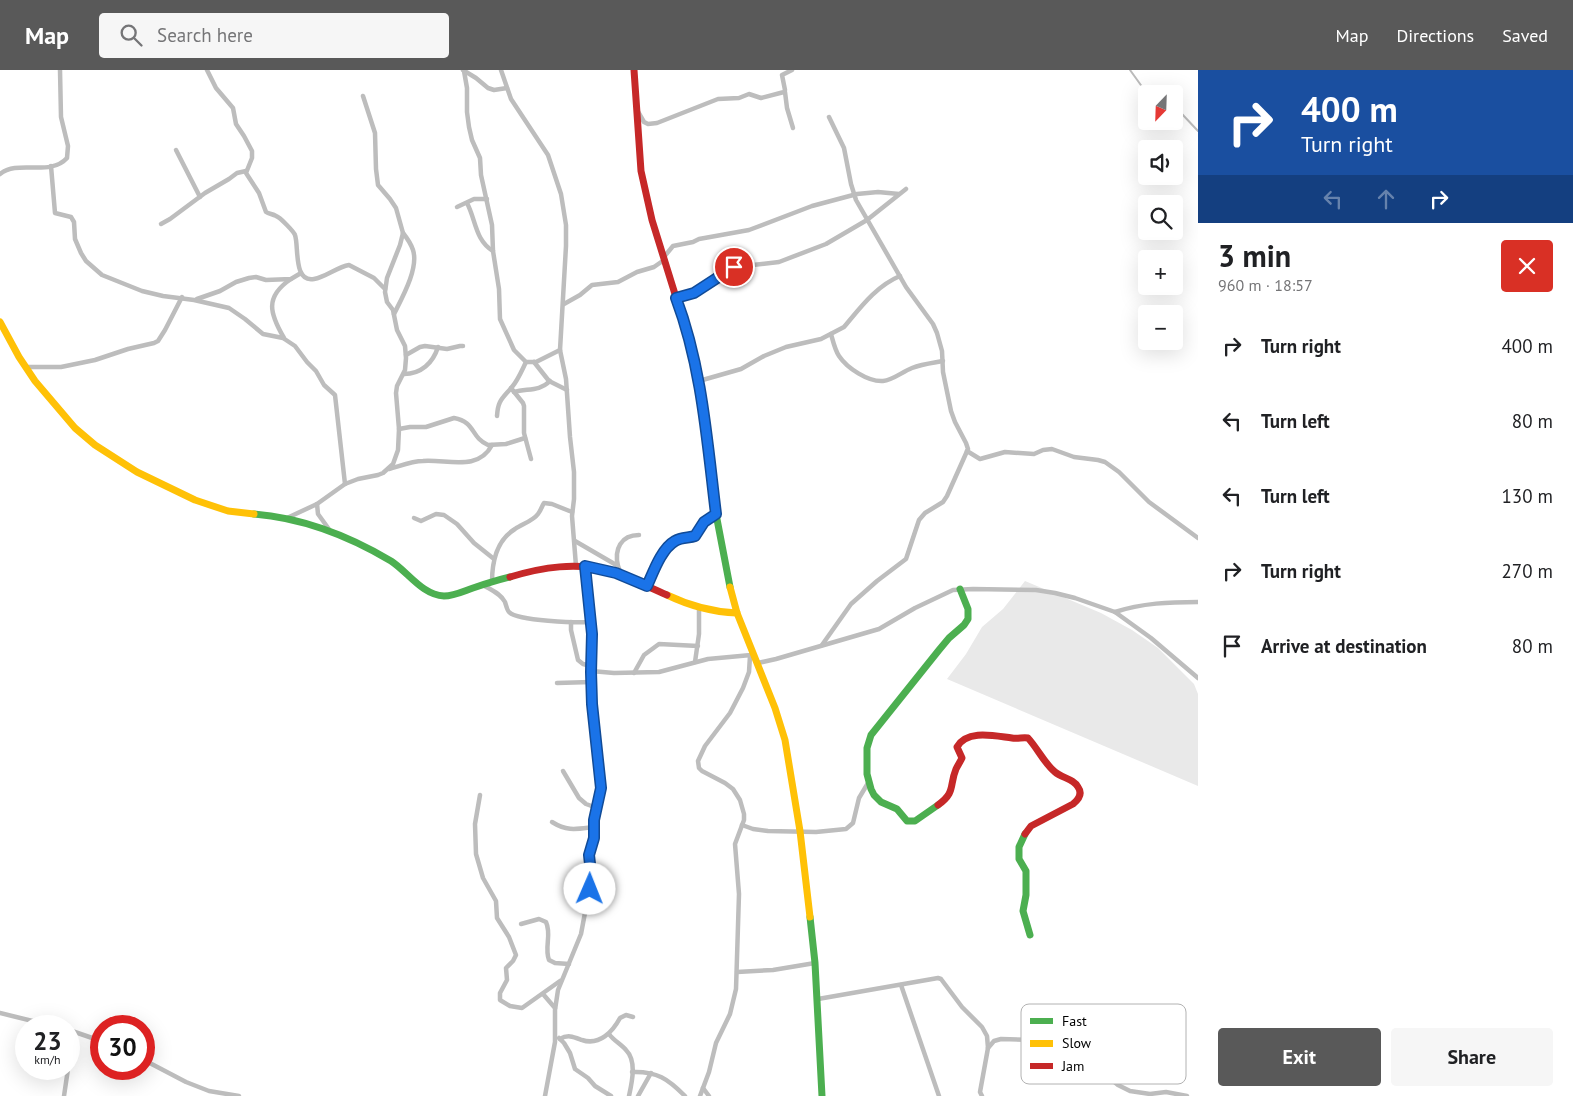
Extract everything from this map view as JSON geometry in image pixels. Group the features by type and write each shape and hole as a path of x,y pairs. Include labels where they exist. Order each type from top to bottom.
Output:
{"street":[{"path":"0,174 7,169 51,166 65,161 68,154 68,146 61,117 60,70"},
{"path":"207,70 216,88 233,108 236,124 252,151 252,158 246,171 247,176 259,193 266,212 280,218 295,234 296,251 301,273 307,279 312,280 349,264 374,278 385,289"},
{"path":"502,70 507,88 520,113 548,155 561,194 566,225 564,304 560,350 567,390 575,486 572,512 576,566"},
{"path":"634,70 641,171 652,220 688,334 699,381 716,514 726,570 737,613 752,655 758,663 785,740 800,831 816,963 822,1096"},
{"path":"792,70 782,75 787,108 793,128"},
{"path":"463,71 488,88 494,90 507,88"},
{"path":"463,71 467,88 469,127 472,140 480,158 481,175 492,225 500,318 514,350 526,362 534,362 560,350"},
{"path":"637,109 644,122 648,124 657,123 720,98 739,98 749,94 761,98 785,92"},
{"path":"363,96 375,132 378,184 396,208 403,233 413,248 415,261 409,281 394,314"},
{"path":"822,645 851,604 906,559 919,520 947,496 967,452 966,442 959,432 951,411 943,372 940,340 933,324 906,287 854,195 844,148 829,117"},
{"path":"176,150 184,162 191,181 200,196"},
{"path":"51,166 54,213 71,217 74,222 75,239 86,262 102,275 133,288 163,296 194,300 229,308 245,318 263,334 285,339"},
{"path":"161,224 179,213 200,196 237,173 246,171"},
{"path":"676,298 694,293 734,267 779,262 815,250 868,220 906,189"},
{"path":"564,304 580,295 592,285 618,282 637,272 654,267 664,258 671,247 677,244 749,230 812,206 854,195 878,192 899,194"},
{"path":"457,207 474,199 487,199"},
{"path":"467,203 478,235 483,243 493,251"},
{"path":"389,469 398,450 399,429 396,393 397,386 404,374 406,355 405,346 397,330 394,314 385,298 385,289 403,233"},
{"path":"301,273 283,284 274,296 272,304 274,322 285,339 298,349 316,371 324,385 335,395 345,484"},
{"path":"699,381 741,369 764,356 786,347 821,339 831,334 844,327 862,305 880,288 900,276"},
{"path":"194,300 249,278 291,280"},
{"path":"25,366 61,367 154,344 165,330 182,298"},
{"path":"0,322 38,385 85,438 146,477 218,509 286,518 332,533 380,555 400,568 429,592 436,595 454,595 492,582 548,567 585,566 606,570 699,608 717,612 737,613"},
{"path":"831,334 840,358 856,371 876,380 890,379 913,368 942,361"},
{"path":"406,355 420,347 431,346 446,349 463,346"},
{"path":"404,374 425,368 434,357 438,347"},
{"path":"497,416 500,399 513,390 526,362"},
{"path":"534,362 550,382 567,390"},
{"path":"513,390 538,389 550,382"},
{"path":"513,390 524,406 525,438 531,459"},
{"path":"399,429 426,427 457,418 470,425 474,433 485,444 492,446 506,444 525,438"},
{"path":"286,518 317,504 345,484 358,479 378,475 389,469 424,460 474,461 486,455 492,446"},
{"path":"967,452 980,458 1004,452 1034,454 1052,449 1074,457 1105,462 1119,472 1149,502 1198,538"},
{"path":"317,504 318,514 332,533"},
{"path":"492,582 494,559 506,536 535,517 543,504 552,504 572,512"},
{"path":"414,518 421,521 436,514 444,515 457,524 474,543 494,559"},
{"path":"647,586 657,563 670,545 680,539 695,536 704,522 716,514"},
{"path":"622,576 618,566 618,552 622,540 629,536 639,535"},
{"path":"574,540 618,566"},
{"path":"545,1096 557,1038 555,1008 558,990 581,934 591,881 589,855 594,838 594,827 601,788 592,704 591,622 585,566"},
{"path":"483,585 500,595 508,611 512,614 531,618 591,622"},
{"path":"960,589 969,611 969,617 904,692 871,735 866,751 868,788 877,799 898,810 904,819 915,821 943,802 950,793 956,769 962,758 957,748 960,740 980,735 1001,735 1016,738 1024,736 1028,738 1054,770 1076,785 1080,789 1081,794 1078,800 1072,804 1031,826 1022,838 1019,847 1019,859 1026,871 1024,883 1026,895 1023,911 1030,935"},
{"path":"758,663 878,629 948,592 960,589 1036,590 1075,598 1115,612 1151,638 1198,678"},
{"path":"1115,612 1129,607 1150,604 1198,602"},
{"path":"695,662 698,646 699,608"},
{"path":"571,622 578,660 591,669 634,673 669,670 708,659 752,655"},
{"path":"634,673 644,655 659,644 698,646"},
{"path":"700,1096 704,1088 716,1043 730,1014 736,989 739,894 735,844 744,814 737,794 725,783 702,771 699,768 698,761 705,746 730,713 743,688 749,672 752,655"},
{"path":"557,683 591,682"},
{"path":"563,770 579,798 586,804 597,808"},
{"path":"742,825 768,831 830,831 846,829 851,826 855,818 859,798 868,788"},
{"path":"480,795 475,824 476,854 483,878 496,902 497,918 509,937 516,955 506,968 506,980 500,994 500,1000 508,1005 522,1008 561,980"},
{"path":"552,822 566,829 576,830 594,827"},
{"path":"521,924 539,919 546,922 549,933 547,947 550,960 555,963 569,964"},
{"path":"737,972 773,970 816,963"},
{"path":"818,999 941,978 962,1007 982,1027 987,1036 988,1048 980,1092 982,1096"},
{"path":"901,984 937,1095"},
{"path":"543,994 555,1008"},
{"path":"0,1013 15,1017"},
{"path":"557,1038 571,1036 584,1041 592,1041 609,1034 620,1018 626,1016 633,1017"},
{"path":"609,1034 628,1052 631,1058 632,1072 629,1096"},
{"path":"557,1038 564,1043 570,1053 575,1069 588,1078 595,1086 611,1096"},
{"path":"988,1048 994,1041 1001,1039 1021,1040"},
{"path":"155,1066 186,1082 210,1091 239,1096"},
{"path":"632,1072 650,1073 669,1080 685,1096"},
{"path":"638,1096 650,1073"},
{"path":"64,1096 66,1080"},
{"path":"1117,1084 1130,1091 1150,1094 1166,1092 1187,1096"},
{"path":"704,1088 709,1096"}],"shaded area":[{"path":"1025,581 1101,613 1132,630 1158,648 1194,684 1198,694 1198,786 947,679 966,654 982,627 1003,609"}],"waterway":[{"path":"1130,70 1141,85"},
{"path":"1183,115 1198,131"}],"traffic: fast":[{"path":"679,307 688,334 699,381 716,514 730,587"},
{"path":"254,514 308,524 342,536 391,561 422,587 436,595 451,595 510,577"},
{"path":"938,805 915,821 907,821 897,809 881,802 874,795 867,774 867,748 871,735 949,638 968,619 968,609 960,589"},
{"path":"1025,834 1019,847 1019,859 1026,871 1026,895 1023,911 1030,935"},
{"path":"810,917 815,963 822,1096"}],"traffic: slow":[{"path":"0,322 19,357 35,381 75,428 95,445 137,472 195,500 228,511 254,514"},
{"path":"730,587 737,613 775,708 785,740 800,831 810,917"},
{"path":"667,595 701,608 737,613"}],"traffic: jam":[{"path":"634,70 641,171 652,220 679,307"},
{"path":"510,577 547,568 572,566 597,568 617,573 667,595"},
{"path":"938,805 950,792 956,769 962,758 957,747 962,741 982,735 1028,738 1051,768 1076,784 1080,794 1073,804 1031,826 1025,834"}],"route":[{"path":"590,889 589,855 594,838 594,820 601,788 592,704 592,634 585,566 616,573 647,586 657,563 670,545 675,540 695,536 704,522 716,514 699,381 688,334 676,298 704,288 734,267"}]}
